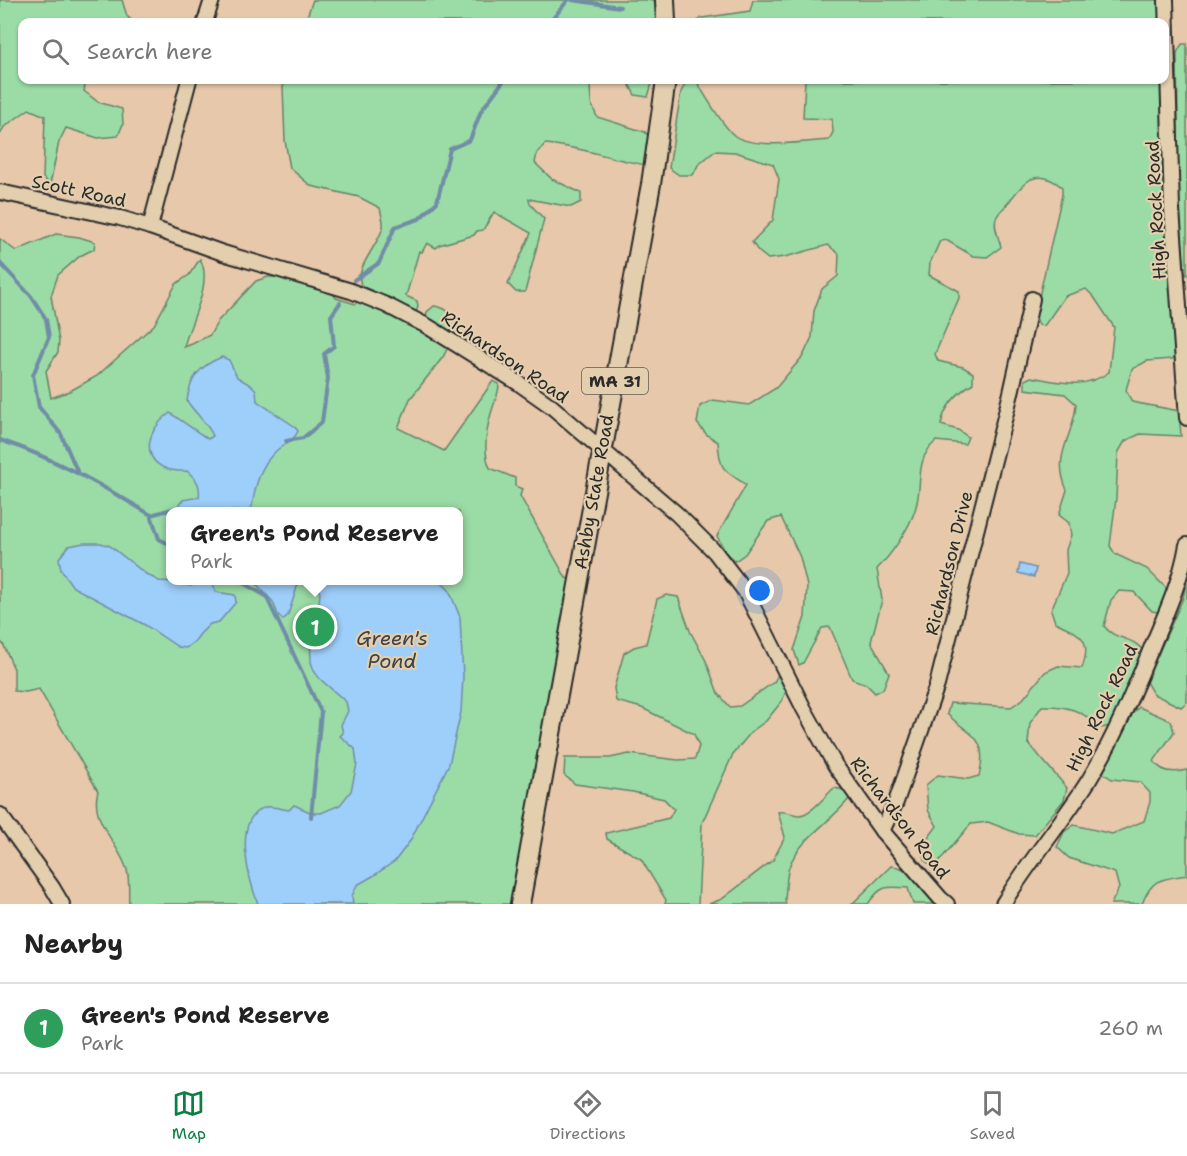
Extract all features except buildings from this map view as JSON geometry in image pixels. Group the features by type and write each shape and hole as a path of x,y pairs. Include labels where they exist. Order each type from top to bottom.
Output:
{"main road":[{"path":"665,0 666,18"},
{"name":"Ashby State Road","path":"520,904 651,184 665,84"}],"street":[{"path":"206,18 212,0"},
{"name":"High Rock Road","path":"1166,0 1167,18"},
{"path":"150,227 188,84"},
{"name":"High Rock Road","path":"1168,84 1172,209 1187,418"},
{"name":"Scott Road","path":"0,192 120,218 150,227"},
{"name":"Richardson Road","path":"150,227 223,253 351,291 386,305 427,326 551,406 677,514 715,552 745,591 804,709 835,765 882,831 947,904"},
{"name":"Richardson Drive","path":"882,831 896,802 937,685 1011,393 1032,299"},
{"name":"High Rock Road","path":"1003,904 1086,785 1112,737 1134,692 1177,588 1187,544"},
{"path":"0,815 62,904"}],"green space":[{"path":"0,0 122,0 129,18 18,18 18,84 85,84 84,91 98,102 122,109 123,124 118,136 98,138 66,128 59,142 50,184 43,178 45,116 29,109 4,127 0,135"},
{"path":"313,0 654,0 656,18 306,18"},
{"path":"753,0 1161,0 1162,18 702,18 750,11"},
{"path":"1182,44 1187,44 1187,275 1185,274 1179,202 1177,53"},
{"path":"284,84 592,84 590,86 591,103 597,117 645,132 655,144 647,165 571,147 545,144 537,153 535,163 552,179 581,193 581,202 571,207 529,199 530,204 544,219 525,292 516,292 508,284 531,233 494,212 483,230 477,231 474,235 439,245 436,248 427,243 422,252 419,251 406,296 417,301 416,313 362,287 360,273 383,227 380,208 359,197 311,186 290,168 285,141"},
{"path":"629,84 652,84 648,97 635,95"},
{"path":"685,84 698,84 725,126 735,136 744,140 780,144 829,140 833,132 832,119 803,118 805,84 1164,84 1176,357 1147,361 1132,369 1126,390 1132,402 1179,411 1181,436 1140,434 1125,441 1118,453 1116,498 1110,546 1115,554 1147,569 1168,590 1157,612 1152,611 1134,592 1119,591 1111,600 1104,626 1113,634 1135,643 1143,651 1110,726 1102,728 1074,710 1051,706 1042,706 1030,723 1028,743 1067,788 1064,800 1035,835 1019,834 988,822 971,824 934,867 925,861 923,845 937,826 928,810 926,785 938,775 968,779 979,776 982,753 976,739 947,714 950,703 1011,707 1023,699 1045,672 1058,666 1082,668 1086,650 1085,643 1077,634 1055,622 1051,610 1067,573 1066,550 1071,535 1069,523 1059,515 1067,490 1061,466 1076,404 1065,394 1025,389 1025,380 1031,377 1081,383 1100,378 1109,372 1114,327 1086,289 1065,296 1044,326 1039,325 1035,315 1062,195 1062,187 1053,181 1038,177 1025,183 996,218 996,229 1001,247 987,257 973,256 946,240 940,241 930,263 929,275 959,291 959,298 935,354 938,361 963,367 973,373 973,383 952,401 941,425 958,430 968,437 965,444 936,441 929,449 922,465 918,500 912,517 899,541 877,569 882,600 871,642 889,673 883,689 875,693 866,684 852,679 830,627 822,628 803,663 799,665 794,650 805,617 807,586 800,557 781,517 768,521 745,554 735,561 726,553 717,536 746,485 724,468 720,459 718,442 707,435 697,423 700,406 713,400 749,405 776,388 803,356 812,337 814,311 822,289 838,276 839,254 828,245 785,257 768,259 758,251 752,242 773,220 779,179 773,164 735,152 715,151 698,165 693,175 679,175 669,168 681,92"},
{"path":"56,234 95,242 94,249 80,256 58,275 51,296 59,341 58,352 46,371 51,398 70,391 97,376 154,325 176,284 189,275 200,259 204,269 202,291 184,347 210,335 218,321 256,281 268,277 279,277 332,292 336,298 355,304 359,300 390,312 444,345 447,349 443,357 410,399 398,428 444,451 493,381 499,384 486,438 486,454 490,468 515,478 515,486 522,489 520,496 566,578 574,580 513,904 129,904 127,870 101,822 96,802 98,791 39,689 26,692 14,691 14,669 0,641 0,239 16,251"},
{"path":"434,306 447,310 453,316 456,329 452,334 426,319 427,312"},
{"path":"1187,578 1187,702 1181,707 1153,694 1146,682 1183,598"},
{"path":"666,595 678,597 690,631 706,661 718,693 730,707 740,706 774,682 779,673 784,675 787,688 782,701 766,721 752,731 733,754 702,823 698,904 665,904 666,900 641,859 607,839 606,833 669,818 674,809 664,799 575,784 564,775 565,758 610,758 629,754 678,760 695,759 699,746 694,734 642,708 616,701 614,688 624,653 646,644 657,599"},
{"path":"1139,707 1171,721 1174,732 1154,761 1157,765 1169,771 1187,770 1187,875 1158,881 1150,889 1142,904 1111,904 1119,888 1115,873 1069,858 1057,847 1064,832 1074,825 1112,834 1144,821 1150,802 1150,793 1140,782 1112,779 1103,773 1132,714"},
{"path":"834,788 845,790 849,799 808,839 794,857 787,875 786,904 709,904 722,899 773,860 785,837 778,812 803,814 812,809"},
{"path":"891,866 906,870 940,904 913,904 908,888 894,887 881,890 868,904 852,904"}],"water":[{"path":"222,357 229,360 237,377 256,390 257,401 298,431 265,464 258,479 252,507 177,507 183,500 199,497 198,485 187,471 172,470 161,466 150,452 153,432 170,413 208,439 213,436 187,401 193,379 207,364"},
{"path":"101,543 110,546 146,574 159,581 166,581 166,585 213,585 216,592 235,595 236,602 219,622 210,624 186,648 178,647 145,625 73,587 61,570 59,558 69,546"},
{"path":"1020,564 1036,568 1034,577 1018,573"},
{"path":"258,585 298,585 288,615 283,620 278,615 273,602"},
{"name":"Green's Pond","path":"316,585 444,585 449,590 460,617 463,677 461,712 449,764 410,841 395,861 357,885 352,896 353,904 258,904 247,865 246,850 249,823 255,813 266,807 289,810 294,805 312,813 321,813 340,805 351,791 357,764 355,749 340,736 343,733 341,725 348,711 346,702 319,678 311,662 310,635 317,622 320,593"}],"waterway":[{"path":"553,18 568,0"},
{"path":"572,0 620,7"},
{"path":"354,280 379,263 395,227 419,219 437,202 450,149 470,140 481,111 501,84"},
{"path":"0,263 31,296 46,319 49,337 33,375 39,407 61,434 78,473"},
{"path":"286,441 303,438 322,422 328,378 324,354 334,346 331,316 340,303"},
{"path":"0,440 78,473 151,515 159,539 166,542"},
{"path":"151,515 166,511"},
{"path":"247,585 266,596 321,712 311,817"}],"place":[{"name":"Green's Pond Reserve","path":"315,627"}]}
